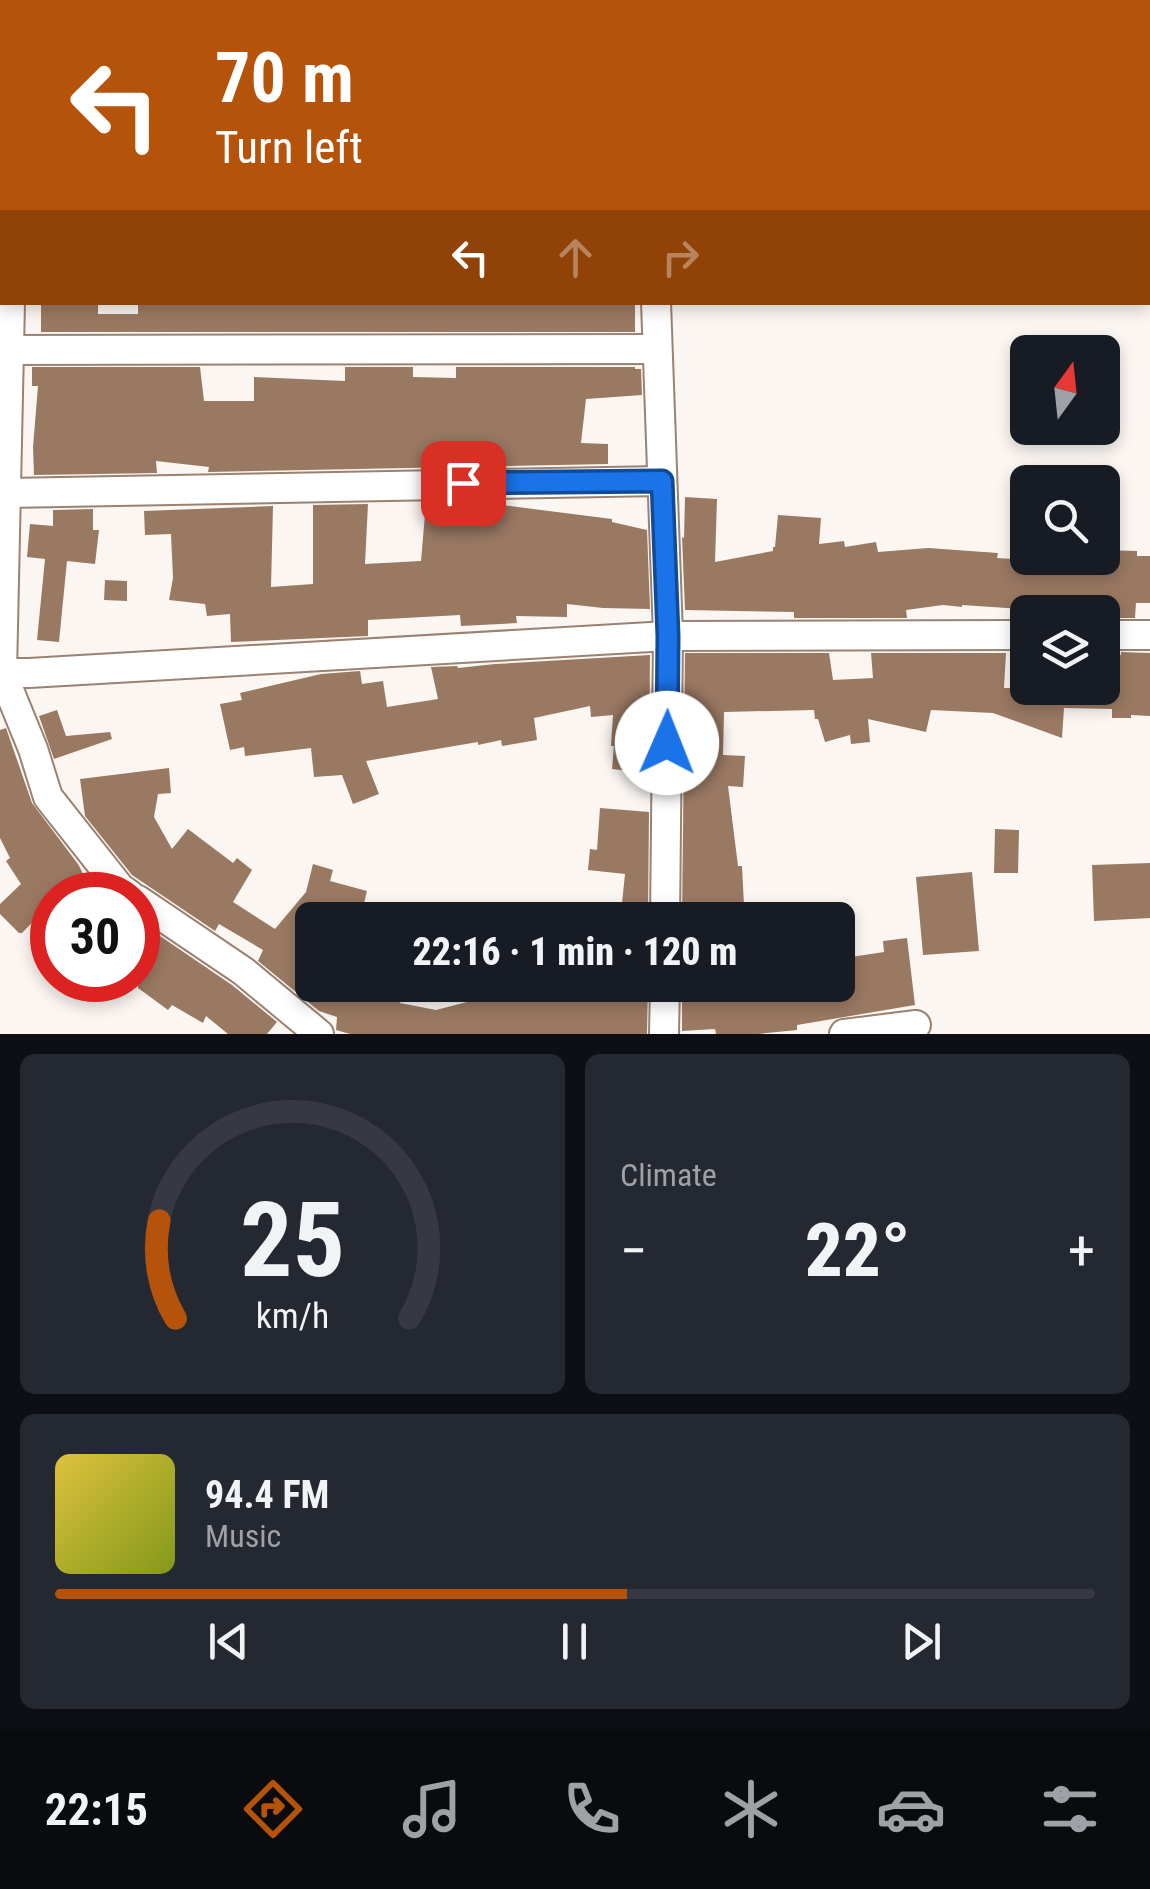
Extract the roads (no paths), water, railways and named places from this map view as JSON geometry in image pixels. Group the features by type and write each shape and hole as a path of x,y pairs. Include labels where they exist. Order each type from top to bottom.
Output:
{"street":[{"path":"10,305 5,350 1,673 48,797 107,872"},
{"path":"656,305 668,636 665,902"},
{"path":"5,350 657,349"},
{"path":"6,493 662,481"},
{"path":"1,673 668,636 1010,635"},
{"path":"1120,635 1150,635"},
{"path":"160,915 243,971 319,1034"},
{"path":"664,1034 665,1002"},
{"path":"844,1034 916,1025"}]}
